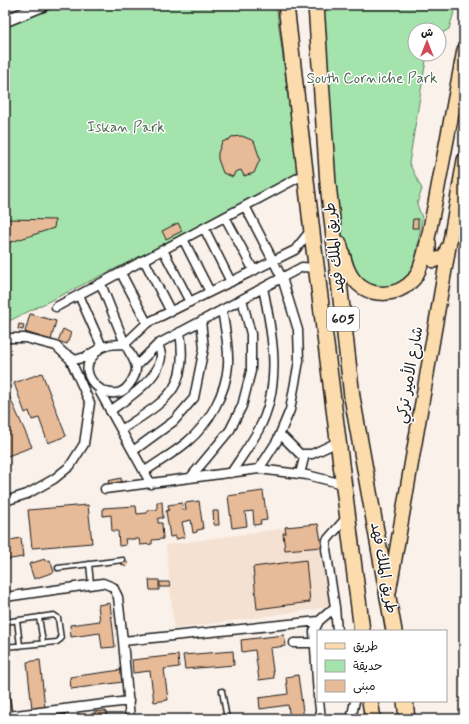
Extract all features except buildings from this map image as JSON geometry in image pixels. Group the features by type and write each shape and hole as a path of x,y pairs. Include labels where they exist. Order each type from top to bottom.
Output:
{"highway":[{"name":"طريق الملك فهد","path":"286,5 311,230 338,442 346,518 362,630"},
{"name":"طريق الملك فهد","path":"316,5 328,184 347,357 352,397 394,630"},
{"path":"328,365 332,376 339,379 344,375 343,363 347,357"},
{"path":"333,405 336,388 340,386 346,386 352,397"},
{"path":"370,702 373,719"},
{"path":"405,702 407,719"}],"main road":[{"path":"328,184 344,259 351,277 361,287 374,292 384,294 400,291 415,278 423,259 464,50"},
{"name":"شارع الأمير تركي","path":"388,595 464,160"},
{"path":"430,229 429,257 434,261 445,256 449,244"}],"street":[{"path":"5,21 44,5"},
{"path":"56,307 305,174"},
{"path":"245,206 282,278 298,330 299,361 290,410 280,434 259,469"},
{"path":"225,217 254,271"},
{"path":"204,228 231,282"},
{"path":"60,350 75,360 85,357 102,347 125,344 147,323 295,250 311,230"},
{"path":"183,239 210,292"},
{"path":"163,250 190,302"},
{"path":"144,260 171,312"},
{"path":"136,366 158,344 180,332 302,268 316,268"},
{"path":"121,273 147,323"},
{"path":"100,392 120,393 128,388 136,376 136,366 133,356 125,344 101,284"},
{"path":"231,473 259,429 272,394 274,367 271,326 263,288"},
{"path":"79,295 102,347"},
{"path":"190,478 230,430 242,406 251,371 251,334 242,299"},
{"path":"144,472 188,441 208,420 223,389 228,365 227,337 222,310"},
{"path":"133,451 174,421 194,398 204,348 201,321"},
{"path":"121,430 152,409 173,390 182,372 184,353 180,332"},
{"path":"5,338 25,338 56,346 70,359 90,403 84,444 70,466 54,480 27,494 5,501"},
{"path":"110,411 146,383 156,370 161,356 158,344"},
{"path":"102,347 89,359 87,372 95,387 110,393"},
{"path":"100,392 151,484"},
{"path":"90,403 100,392"},
{"path":"280,434 300,454 312,454 338,442"},
{"path":"300,474 305,454"},
{"path":"105,489 259,469 300,474 343,484"},
{"path":"337,630 336,608 327,560 327,540 346,518"},
{"path":"5,597 91,584 103,583 113,587 118,597 130,719"},
{"path":"317,682 314,631 319,621 336,608"},
{"path":"123,641 319,621"},
{"path":"294,643 315,643"},
{"path":"5,698 7,714 128,701"},
{"path":"319,702 321,719"},
{"path":"351,719 355,702"},
{"path":"72,708 74,719"}],"lane":[{"path":"58,568 123,560"},
{"path":"89,564 91,584"},
{"path":"5,622 56,616 61,639 57,642 5,647"},
{"path":"39,617 42,644"},
{"path":"17,620 20,646"},
{"path":"222,691 227,719"}],"shaded area":[{"path":"320,523 331,607 174,629 166,545"}],"green space":[{"name":"Iskan Park","path":"51,5 276,5 299,178 5,323 5,24"},
{"name":"South Corniche Park","path":"313,5 456,5 449,29 447,30 447,22 407,22 407,62 426,62 409,163 422,189 417,204 422,218 416,256 409,276 402,282 384,288 374,286 364,280 355,270 351,253 341,235"}]}
